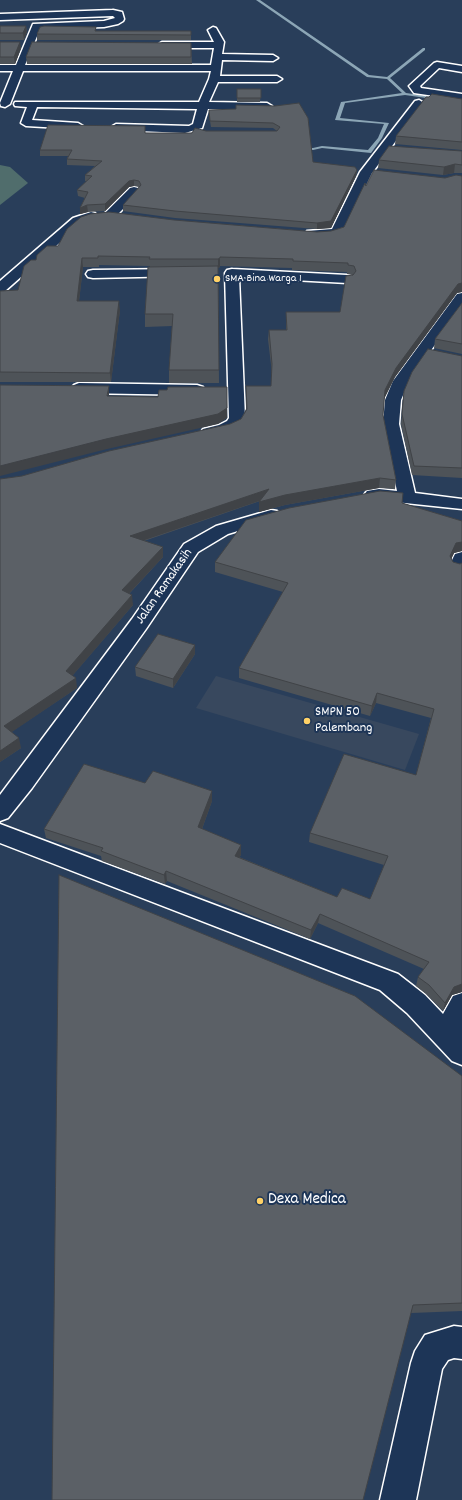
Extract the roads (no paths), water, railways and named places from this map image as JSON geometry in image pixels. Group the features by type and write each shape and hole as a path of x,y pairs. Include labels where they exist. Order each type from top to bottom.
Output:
{"street":[{"path":"30,5 36,15"},
{"path":"1,23 36,15 113,13 119,14 120,19 119,21 109,23 23,26"},
{"path":"36,26 3,104 275,106"},
{"path":"192,129 198,126 205,98 214,79 219,42 213,30"},
{"path":"155,44 219,45"},
{"path":"217,57 273,58"},
{"path":"462,69 437,65 414,86 418,91 462,97"},
{"path":"0,68 216,68"},
{"path":"214,79 277,79"},
{"path":"302,233 324,235 338,232 366,172 386,148 419,103"},
{"path":"33,104 26,123 88,126 82,138"},
{"path":"108,127 192,129 206,132"},
{"path":"386,148 401,149"},
{"path":"366,172 382,174"},
{"path":"110,215 134,191"},
{"path":"0,288 77,221 88,217 110,215 124,217"},
{"path":"93,274 193,273"},
{"path":"216,273 347,279"},
{"path":"195,435 224,429 234,424 237,418 223,390 232,273"},
{"path":"407,497 391,424 393,400 401,381 429,353 462,297"},
{"path":"63,388 223,390"},
{"path":"355,498 379,494 462,504"},
{"name":"Jalan Ramakasih","path":"0,812 24,782 139,624 191,548 222,530 286,511"},
{"path":"0,833 389,982 416,1004 454,1044"},
{"path":"454,1044 462,1005"},
{"path":"398,1500 427,1363 437,1347 454,1342 462,1343"}],"waterway":[{"path":"258,0 368,76 388,78"},
{"path":"388,78 424,49"},
{"path":"388,78 405,94"},
{"path":"299,148 313,149 322,147 369,152 380,138 387,123 337,119 343,102 405,94"},
{"path":"405,94 462,102"}],"place":[{"name":"SMA Bina Warga 1","path":"217,279"},
{"name":"SMPN 50 Palembang","path":"307,721"},
{"name":"Dexa Medica","path":"260,1201"}]}
